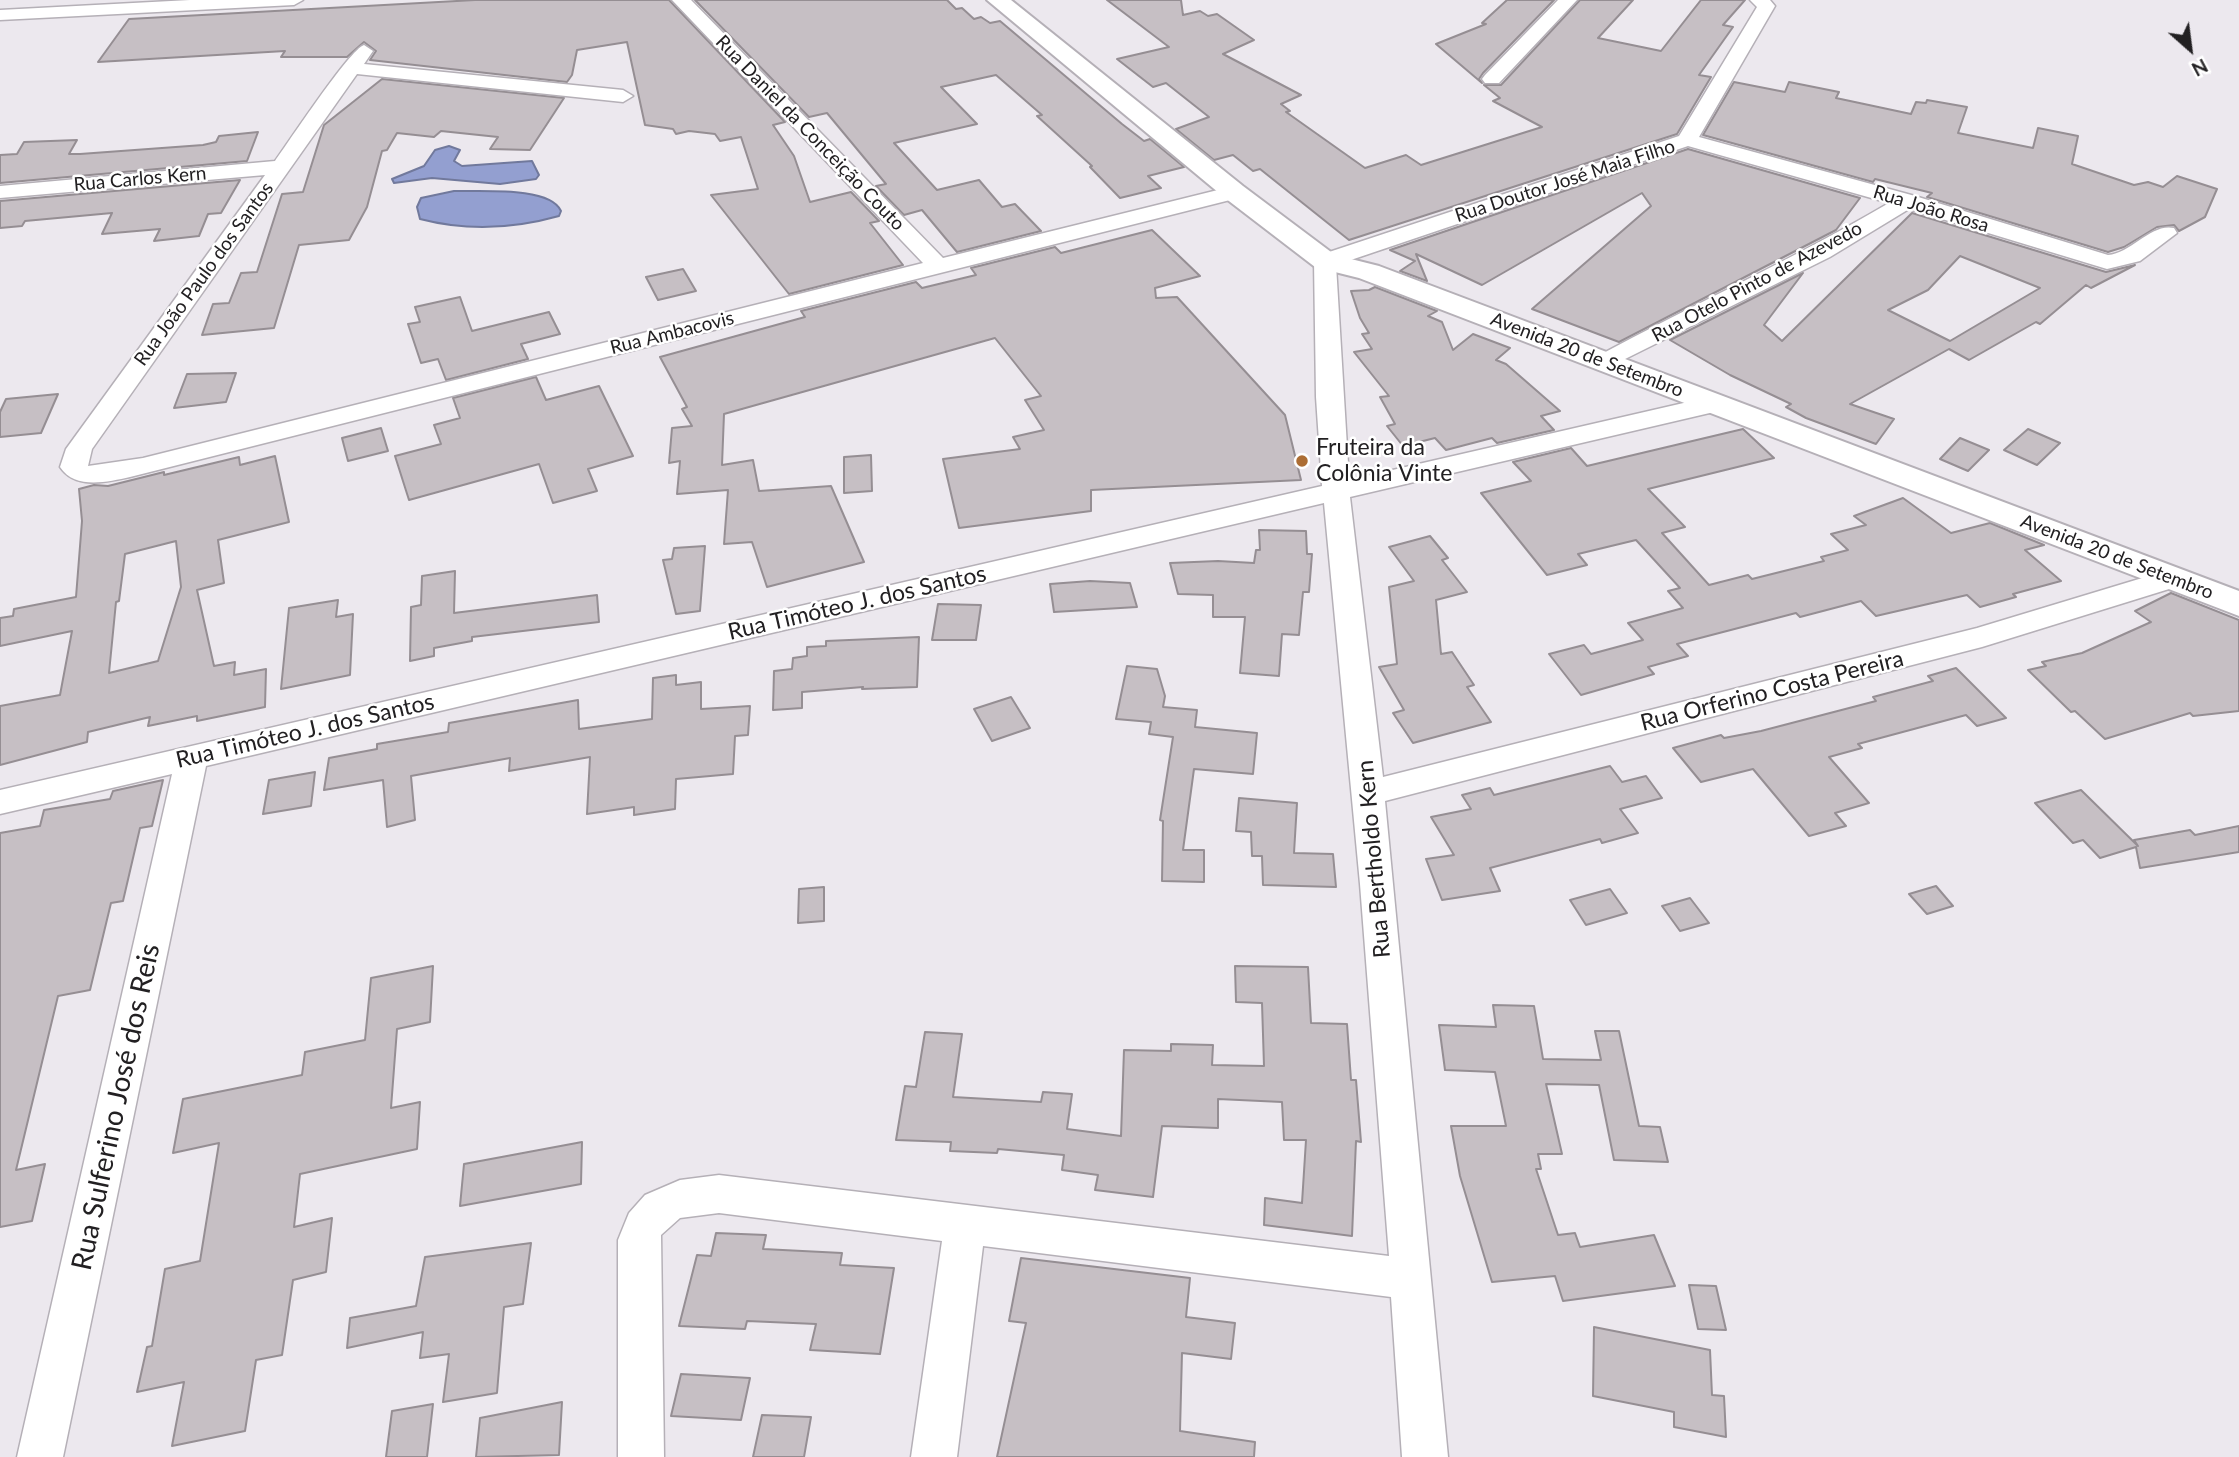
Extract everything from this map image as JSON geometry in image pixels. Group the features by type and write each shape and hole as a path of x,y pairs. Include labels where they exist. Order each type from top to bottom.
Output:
{"street":[{"path":"0,15 294,0"},
{"name":"Rua Daniel da Conceição Couto","path":"681,0 938,266"},
{"name":"Avenida 20 de Setembro","path":"998,0 1234,192 1325,261 1368,272 2239,604"},
{"path":"1492,79 1568,0"},
{"name":"Rua Doutor José Maia Filho","path":"1325,261 1687,140 1766,6 1759,0"},
{"name":"Rua João Paulo dos Santos","path":"110,472 83,474 73,467 75,454 358,60 623,96"},
{"name":"Rua João Rosa","path":"1687,140 1907,201 2107,262 2123,261 2137,256 2166,233"},
{"name":"Rua Carlos Kern","path":"0,192 281,167"},
{"name":"Rua Ambacovis","path":"110,472 1234,192"},
{"name":"Rua Otelo Pinto de Azevedo","path":"1605,362 1699,311 1822,252 1907,201"},
{"name":"Rua Bertholdo Kern","path":"1325,261 1325,319 1336,492 1368,793 1425,1457"},
{"name":"Rua Timóteo J. dos Santos","path":"0,802 1714,404"},
{"name":"Rua Orferino Costa Pereira","path":"1368,793 1982,637 2172,578"},
{"name":"Rua Sulferino José dos Reis","path":"40,1457 192,757"},
{"path":"641,1457 639,1240 643,1223 656,1210 678,1197 719,1194 1411,1279"},
{"path":"934,1457 965,1225"}],"water":[{"path":"449,146 460,150 454,161 462,166 532,161 539,175 536,179 500,184 432,178 394,183 392,179 424,166 435,150"},
{"path":"454,191 529,194 543,197 561,211 559,216 542,220 490,227 420,219 417,207 421,198"}],"building":[{"path":"475,0 669,0 785,122 773,125 794,156 810,202 851,192 879,221 870,223 903,265 789,294 711,195 758,189 741,137 720,141 715,134 689,131 676,134 673,129 645,125 627,42 577,50 572,75 567,82 370,60 376,51 364,42 347,57 281,57 285,51 98,62 129,19"},
{"path":"695,0 947,0 956,9 962,8 974,19 981,17 990,23 1000,21 1122,124 1144,141 1150,139 1184,167 1148,176 1161,188 1120,198 1090,167 1092,166 1037,116 1042,115 996,75 941,87 977,124 894,143 937,190 979,180 1002,207 1015,204 1041,231 957,252 922,210 904,215 876,186 886,184 827,113 809,117"},
{"path":"1107,0 1181,0 1183,15 1200,11 1208,16 1217,14 1254,40 1223,54 1301,95 1281,104 1290,111 1286,112 1365,168 1406,155 1421,165 1542,127 1493,101 1500,98 1484,85 1501,85 1580,0 1633,0 1598,38 1661,51 1701,0 1745,0 1723,25 1733,27 1699,75 1711,77 1677,134 1349,240 1260,169 1253,171 1233,155 1214,160 1176,129 1209,117 1166,83 1153,87 1117,59 1169,47"},
{"path":"1507,0 1554,0 1483,73 1479,79 1482,83 1436,44 1486,24 1482,23"},
{"path":"382,79 564,98 530,150 490,149 498,137 441,131 434,137 397,133 387,150 382,151 367,207 349,240 299,245 274,328 202,335 213,304 229,303 241,273 257,272 282,194 303,192 324,125"},
{"path":"1734,82 1785,92 1789,82 1839,92 1836,98 1911,114 1916,102 1926,103 1927,100 1967,107 1958,133 2033,148 2038,128 2078,136 2072,164 2134,185 2148,182 2163,187 2177,176 2217,189 2205,217 2179,231 2174,225 2157,227 2124,247 2108,252 1927,197 1932,193 1875,179 1873,182 1703,135"},
{"path":"258,132 247,161 0,183 0,155 17,154 24,142 77,140 69,154 80,154 203,145 216,142 219,136"},
{"path":"1688,149 1860,198 1836,230 1619,342 1532,309 1651,206 1642,193 1482,285 1416,254 1427,281 1400,271 1415,261 1390,250"},
{"path":"240,180 221,213 208,214 199,236 154,241 160,229 102,234 112,213 25,221 22,226 0,228 0,201"},
{"path":"1912,213 2106,272 2135,265 2091,288 2086,285 2040,324 2036,322 1969,360 1949,349 1850,404 1894,419 1876,444 1806,418 1786,407 1791,404 1730,375 1670,340 1803,273 1764,325 1782,341","holes":["1960,256 2040,288 1950,341 1888,310 1928,290"]},
{"path":"1152,230 1200,276 1155,288 1156,298 1177,297 1285,415 1301,480 1091,490 1091,511 959,528 943,459 1020,449 1013,437 1044,430 1025,400 1041,396 995,338 724,414 722,465 753,460 759,491 831,486 864,562 767,587 752,542 724,544 728,490 677,494 680,461 669,463 672,428 692,426 682,409 687,407 660,357 805,317 801,311 916,282 922,288 976,275 971,268 1055,247 1061,253"},
{"path":"683,269 696,291 658,300 646,277"},
{"path":"1375,287 1437,311 1428,316 1442,322 1453,350 1473,334 1510,348 1496,360 1506,364 1560,411 1541,416 1554,430 1497,443 1492,438 1446,450 1435,438 1403,446 1387,426 1395,424 1380,397 1389,396 1354,352 1372,349 1362,334 1369,333 1360,318 1351,291"},
{"path":"460,297 472,331 549,312 560,334 521,344 528,359 446,380 438,359 421,363 408,324 420,322 415,307"},
{"path":"236,373 226,402 174,408 187,374"},
{"path":"536,377 546,400 599,386 633,456 588,469 597,491 553,503 539,464 409,500 395,456 441,444 434,425 460,418 453,398"},
{"path":"58,394 41,433 0,437 0,412 6,399"},
{"path":"381,428 388,451 348,461 342,438"},
{"path":"1743,429 1774,458 1648,489 1685,527 1662,533 1709,585 1748,575 1752,579 1824,561 1821,557 1848,550 1831,534 1866,525 1854,516 1903,498 1951,533 1990,523 2044,545 2025,550 2061,581 2013,594 2016,597 1980,607 1967,595 1876,616 1861,601 1800,617 1796,613 1677,644 1688,656 1648,667 1654,674 1581,695 1549,654 1584,645 1591,654 1643,640 1628,623 1683,608 1668,591 1680,588 1636,540 1578,554 1587,565 1547,575 1481,493 1531,481 1513,462 1571,448 1587,466"},
{"path":"2028,429 2060,443 2037,465 2004,450"},
{"path":"1960,438 1989,450 1968,471 1940,459"},
{"path":"871,455 872,491 844,493 844,457"},
{"path":"275,456 289,522 218,540 224,583 197,590 214,666 235,662 234,675 266,669 265,707 197,721 197,716 148,726 150,717 88,732 87,742 0,765 0,706 60,695 72,631 0,646 0,618 13,616 14,609 76,597 82,521 79,489 94,485 108,486 164,472 164,475 239,457 240,465","holes":["176,541 181,587 158,661 109,673 116,602 119,601 125,554"]},
{"path":"1259,530 1306,531 1307,554 1312,554 1309,592 1303,592 1299,635 1282,634 1279,676 1240,673 1245,617 1213,617 1213,595 1178,594 1170,563 1254,563 1256,550 1260,550"},
{"path":"1430,536 1448,558 1442,560 1467,592 1436,600 1441,654 1452,652 1474,685 1467,687 1491,722 1413,743 1393,713 1404,710 1379,667 1397,664 1389,587 1414,581 1389,547"},
{"path":"705,546 700,611 676,614 663,560 672,559 674,548"},
{"path":"455,571 454,613 597,595 599,622 472,637 472,641 434,648 434,656 410,661 411,607 421,605 422,576"},
{"path":"1090,581 1130,583 1137,607 1054,612 1050,584"},
{"path":"2171,593 2239,620 2239,711 2193,716 2190,713 2105,739 2075,711 2071,712 2028,670 2046,666 2042,662 2082,653 2151,622 2135,611"},
{"path":"338,600 336,617 353,614 350,675 281,689 289,608"},
{"path":"938,604 981,605 976,640 932,640"},
{"path":"919,637 917,687 862,689 863,687 802,692 802,708 773,710 774,671 792,669 793,658 807,656 807,647 826,646 826,641"},
{"path":"1127,666 1157,669 1165,696 1163,707 1197,710 1195,727 1257,733 1253,774 1194,769 1183,850 1204,850 1204,882 1162,881 1163,821 1160,820 1173,737 1149,734 1151,722 1116,719"},
{"path":"1956,668 2006,718 1977,726 1966,715 1858,744 1862,748 1829,757 1869,803 1835,813 1846,826 1809,836 1753,769 1701,782 1673,748 1721,735 1724,738 1761,731 1876,701 1873,697 1933,681 1928,676"},
{"path":"676,675 676,685 701,682 701,709 750,706 748,735 735,736 733,774 676,779 675,809 634,815 634,807 587,814 590,757 509,771 510,758 411,776 415,820 387,827 383,780 324,790 329,758 377,749 377,744 448,732 449,723 578,700 579,729 652,719 653,678"},
{"path":"1011,697 1030,728 992,741 974,709"},
{"path":"1610,766 1622,782 1646,776 1662,798 1620,809 1638,833 1602,843 1600,839 1490,868 1500,891 1442,900 1426,859 1454,855 1431,817 1471,809 1462,795 1490,788 1494,795"},
{"path":"315,772 311,806 263,814 269,780"},
{"path":"163,780 152,826 140,828 123,901 111,903 90,990 58,996 16,1170 45,1164 32,1221 0,1227 0,833 40,826 44,810 110,799 113,791"},
{"path":"2081,790 2138,846 2134,840 2190,830 2195,835 2239,826 2239,852 2140,868 2136,847 2100,858 2083,840 2073,843 2035,803"},
{"path":"1239,798 1297,803 1294,853 1333,854 1336,887 1263,885 1262,856 1252,856 1251,832 1236,831"},
{"path":"1936,886 1953,906 1927,914 1909,894"},
{"path":"824,887 824,921 798,923 799,889"},
{"path":"1610,889 1627,913 1586,925 1570,900"},
{"path":"1690,898 1709,923 1680,931 1662,906"},
{"path":"433,966 430,1022 397,1029 391,1108 420,1102 417,1149 300,1174 294,1227 332,1218 326,1272 293,1280 282,1355 256,1360 245,1431 172,1446 184,1382 137,1392 147,1347 152,1346 165,1269 200,1261 219,1143 173,1153 183,1099 302,1075 305,1052 365,1040 371,978"},
{"path":"1235,966 1308,967 1311,1023 1347,1024 1351,1080 1356,1080 1361,1142 1356,1141 1352,1236 1264,1225 1265,1198 1302,1203 1306,1140 1284,1140 1282,1102 1218,1099 1218,1128 1162,1126 1153,1197 1095,1190 1098,1175 1062,1170 1064,1155 998,1149 997,1153 950,1151 951,1142 896,1140 905,1086 916,1087 925,1032 962,1034 953,1097 1041,1102 1043,1092 1072,1094 1067,1129 1121,1136 1124,1050 1171,1051 1171,1044 1213,1045 1212,1065 1264,1066 1262,1003 1236,1002"},
{"path":"1493,1005 1534,1006 1543,1059 1601,1060 1595,1031 1619,1031 1639,1126 1660,1127 1668,1162 1614,1160 1599,1085 1546,1084 1562,1154 1538,1154 1541,1169 1536,1169 1558,1235 1575,1233 1580,1247 1654,1235 1675,1286 1563,1301 1555,1276 1492,1282 1460,1176 1451,1126 1506,1126 1495,1072 1445,1070 1439,1025 1496,1027"},
{"path":"582,1142 581,1184 460,1206 464,1164"},
{"path":"716,1233 766,1235 763,1249 842,1253 840,1265 894,1268 880,1354 810,1350 816,1324 747,1321 745,1329 679,1326 697,1255 711,1256"},
{"path":"531,1243 523,1304 504,1307 497,1393 443,1402 449,1354 420,1358 423,1332 347,1348 350,1318 416,1306 425,1257"},
{"path":"1021,1258 1190,1278 1186,1317 1235,1323 1231,1359 1182,1353 1180,1431 1255,1442 1254,1457 997,1457 1026,1323 1009,1321"},
{"path":"1689,1285 1716,1286 1726,1330 1698,1329"},
{"path":"1594,1327 1710,1350 1712,1395 1724,1396 1726,1437 1674,1427 1674,1412 1593,1396"},
{"path":"681,1374 750,1378 741,1420 671,1416"},
{"path":"562,1402 559,1455 476,1457 480,1418"},
{"path":"433,1404 427,1457 386,1457 392,1411"},
{"path":"762,1415 811,1417 804,1457 753,1457"}],"place":[{"name":"Fruteira da Colônia Vinte","path":"1302,461"}]}
